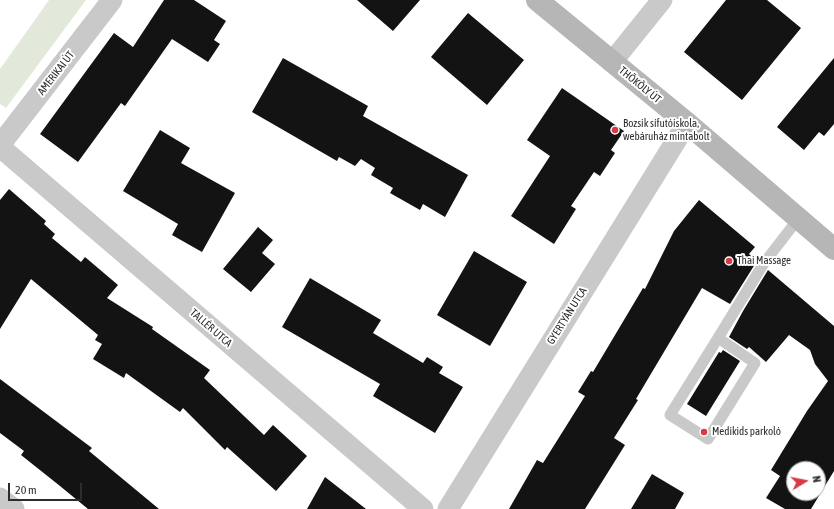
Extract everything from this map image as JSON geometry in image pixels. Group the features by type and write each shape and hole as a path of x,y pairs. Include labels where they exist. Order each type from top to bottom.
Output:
{"main road":[{"name":"THÖKÖLY ÚT","path":"537,0 687,123 834,249"}],"street":[{"name":"AMERIKAI ÚT","path":"0,146 112,0"},
{"path":"612,62 662,0"},
{"name":"GYERTYÁN UTCA","path":"448,509 687,123"},
{"name":"TALLÉR UTCA","path":"0,146 423,509"},
{"path":"0,498 14,509"}],"lane":[{"path":"718,338 755,363 708,439 670,415 764,263 798,218"}],"green space":[{"path":"49,0 86,0 6,108 0,104 0,69"}],"building":[{"path":"164,0 194,0 226,21 214,40 220,44 208,62 172,39 125,106 121,103 78,162 40,134 114,33 133,47"},
{"path":"357,0 420,0 393,31"},
{"path":"726,0 767,0 801,28 742,100 684,52"},
{"path":"468,13 524,60 487,105 431,57"},
{"path":"283,58 368,106 363,116 468,175 445,217 423,204 420,210 390,193 393,188 371,175 375,168 361,159 355,166 339,157 337,161 252,112"},
{"path":"834,58 834,124 824,136 819,132 804,150 777,127"},
{"path":"562,88 624,131 611,150 615,153 600,176 594,172 571,206 576,209 554,244 511,216 550,156 527,140"},
{"path":"160,130 190,148 181,163 235,193 202,252 172,235 178,224 123,191"},
{"path":"9,189 46,221 44,224 55,234 52,238 81,262 85,257 118,285 107,298 153,327 152,329 210,370 204,378 264,435 273,425 307,456 276,491 227,447 225,450 183,408 180,412 126,373 124,378 93,359 102,344 95,340 98,335 31,279 0,329 0,200"},
{"path":"699,200 755,247 749,254 757,261 730,304 702,288 636,399 638,400 614,438 625,445 585,509 509,509 537,460 543,463 585,396 578,392 591,371 593,372 643,288 645,289 674,231"},
{"path":"258,227 273,240 262,253 275,264 251,292 223,269"},
{"path":"474,251 527,282 490,346 437,315"},
{"path":"768,270 834,326 834,471 826,484 826,461 786,461 786,501 816,501 811,509 785,509 766,498 780,476 771,470 807,411 828,381 815,364 810,350 789,335 766,362 749,347 747,349 729,337"},
{"path":"310,278 381,320 373,333 423,363 427,357 443,367 439,373 463,387 435,433 373,396 380,384 282,327"},
{"path":"723,350 740,361 706,416 687,404 719,352 721,353"},
{"path":"0,379 92,448 89,451 159,509 88,509 21,455 24,451 0,433"},
{"path":"652,474 684,493 675,509 631,509"},
{"path":"325,477 366,509 307,509"}],"place":[{"name":"Bozsik sífutóiskola, webáruház mintabolt","path":"615,130"},
{"name":"Thai Massage","path":"729,261"},
{"name":"Medikids parkoló","path":"704,432"}]}
